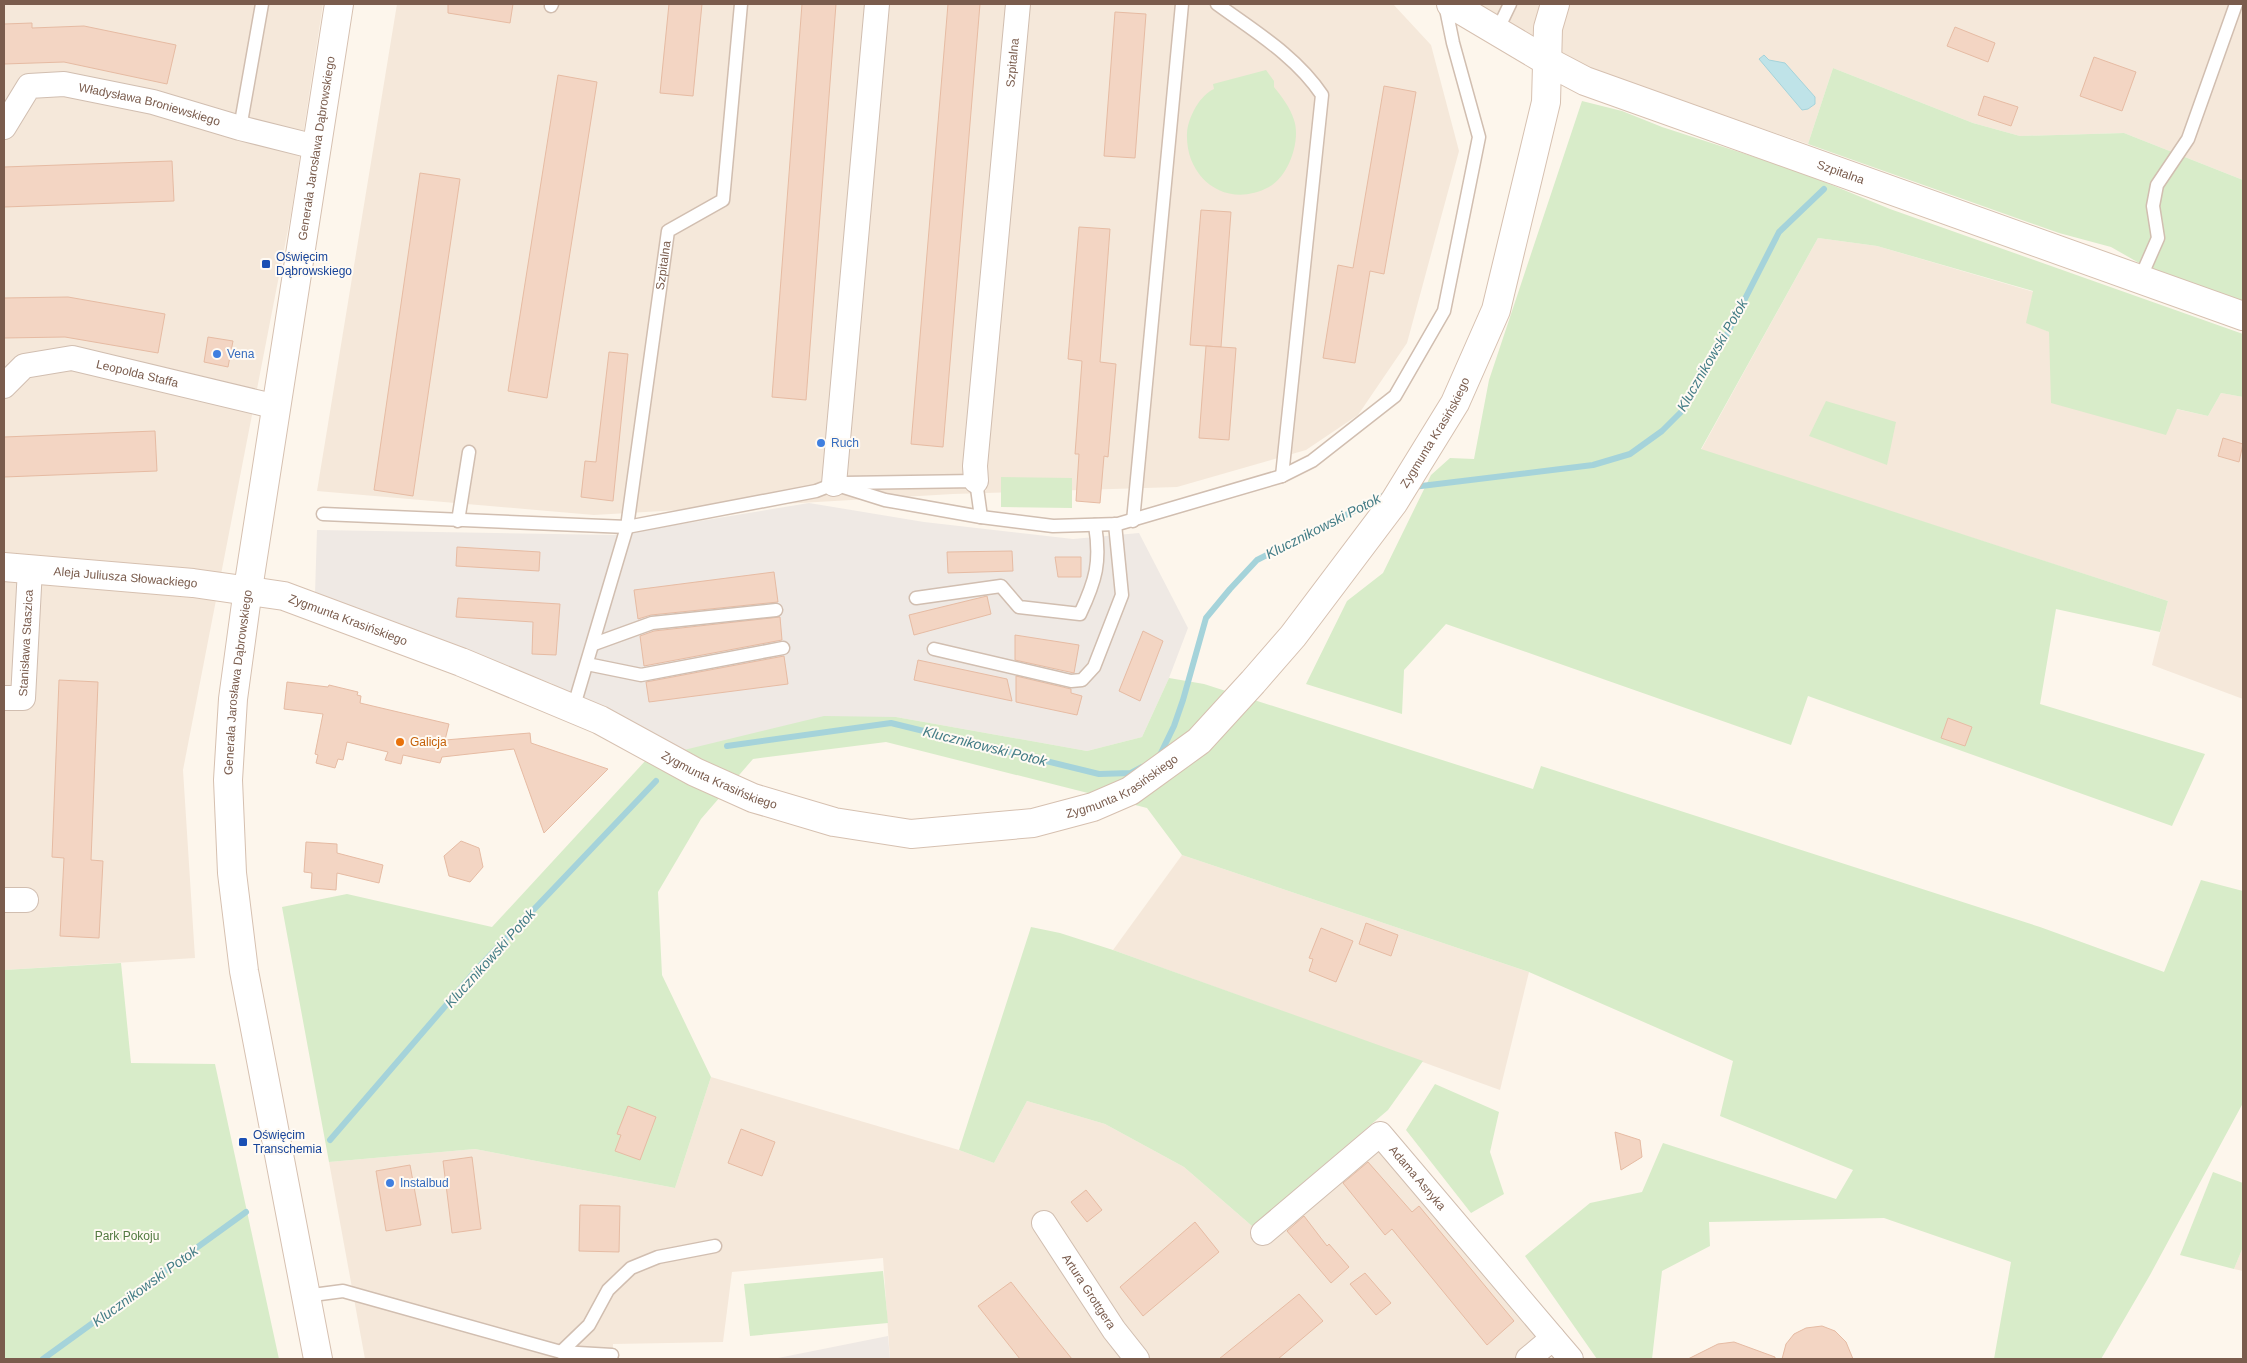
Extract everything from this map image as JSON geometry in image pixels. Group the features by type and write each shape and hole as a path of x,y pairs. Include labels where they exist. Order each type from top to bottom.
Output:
{"street":[{"name":"Generała Jarosława Dąbrowskiego","path":"318,1359 244,971 228,829 233,699 248,589 339,4"},
{"path":"834,484 877,4"},
{"name":"Szpitalna","path":"976,480 975,466 1018,4"},
{"name":"Szpitalna","path":"1451,4 1547,61 1591,83 2243,316"},
{"name":"Zygmunta Krasińskiego","path":"248,589 296,600 461,662 600,720 695,772 753,798 834,822 911,834 1033,823 1093,807 1130,790 1199,741 1293,636 1394,502 1455,403 1496,310 1546,102 1548,28 1555,4"},
{"name":"Władysława Broniewskiego","path":"4,127 29,86 64,84 153,102 240,128 316,147"},
{"name":"Leopolda Staffa","path":"4,386 24,366 72,358 277,407"},
{"name":"Aleja Juliusza Słowackiego","path":"17,568 248,589"},
{"name":"Stanisława Staszica","path":"4,698 23,698 17,568"},
{"name":"Adama Asnyka","path":"1263,1233 1380,1134 1554,1338"},
{"name":"Artura Grottgera","path":"1044,1223 1114,1330 1136,1359"},
{"path":"1528,1359 1554,1338 1571,1359"}],"lane":[{"path":"240,128 262,4"},
{"name":"Szpitalna","path":"627,528 668,231 723,200 741,4"},
{"path":"1133,521 1182,4"},
{"path":"1216,4 1287,56 1309,76 1322,95 1282,476"},
{"path":"834,484 885,500 981,517 1053,526 1115,524 1133,521 1282,476 1312,461 1395,396 1444,310 1479,137 1453,43 1445,4"},
{"path":"1497,30 1510,4"},
{"path":"2140,279 2158,238 2153,206 2157,185 2188,139 2236,4"},
{"path":"458,521 469,452"},
{"path":"323,514 627,528 816,491 834,484 976,480 981,517"},
{"path":"934,650 1071,681 1082,680 1094,667 1122,595 1115,524"},
{"path":"916,598 1001,586 1019,607 1080,614 1092,589 1099,551 1094,525"},
{"path":"573,709 594,644 627,528"},
{"path":"594,644 652,624 776,610"},
{"path":"587,664 641,675 783,648"},
{"path":"561,1352 589,1325 608,1290 631,1268 658,1257 715,1246"},
{"path":"305,1296 343,1290 561,1352 612,1355"}],"shaded area":[{"path":"4,4 323,4 291,214 183,770 195,958 4,970"},
{"path":"397,4 1393,4 1431,45 1459,151 1407,343 1358,415 1306,450 1177,487 953,494 594,515 317,491"},
{"path":"1477,4 2243,4 2243,180 2124,133 2020,136 1973,123 1833,68 1808,144 1587,69"},
{"path":"1818,238 1877,246 2034,292 2027,322 2049,332 2176,409 2208,416 2221,393 2243,397 2243,699 2152,665 2168,601 1701,450"},
{"path":"809,503 924,522 1073,539 1139,533 1188,628 1169,678 1142,737 1087,751 896,717 674,754 551,683 315,594 317,530 614,535"},
{"path":"1182,855 1529,972 1500,1090 1113,950"},
{"path":"711,1077 959,1150 994,1163 1027,1101 1105,1124 1184,1167 1252,1226 1363,1131 1540,1338 1514,1359 890,1359 883,1258 732,1272 723,1342 613,1344 612,1359 365,1359 329,1162 475,1149 675,1188"},
{"path":"2243,1247 2243,1271 2234,1269"},
{"path":"888,1336 890,1359 638,1359 778,1358"}],"green space":[{"path":"1833,68 1973,123 2020,136 2124,133 2243,180 2243,305 2162,276 2111,247 2059,233 1808,144"},
{"path":"1266,70 1274,81 1274,87 1288,106 1294,120 1296,137 1292,157 1282,175 1269,187 1253,193 1238,195 1224,192 1211,186 1193,164 1188,149 1187,133 1190,120 1200,101 1214,89 1213,84"},
{"path":"1582,101 1622,111 1662,127 1798,171 1890,209 2243,334 2243,397 2221,393 2208,416 2177,409 2166,435 2051,403 2049,332 2026,323 2033,291 1877,246 1818,238 1701,449 2168,601 2160,632 2056,609 2040,704 2205,754 2172,826 1808,696 1791,745 1446,624 1404,670 1402,714 1306,684 1347,601 1383,573 1431,475 1450,458 1474,459 1489,380"},
{"path":"1826,401 1896,422 1887,465 1809,436"},
{"path":"1001,477 1072,478 1072,508 1001,507"},
{"path":"1169,678 1204,684 1533,789 1541,766 2040,927 2164,972 2201,880 2243,891 2243,1103 2150,1275 2101,1359 1994,1359 2011,1262 1884,1218 1709,1222 1710,1246 1662,1271 1652,1359 1597,1359 1525,1256 1590,1203 1642,1192 1663,1143 1836,1199 1853,1170 1720,1116 1733,1061 1529,972 1182,855 1147,808 886,742 753,759 701,819 658,892 662,975 711,1077 675,1188 475,1149 329,1162 282,907 347,894 492,927 647,759 824,716 896,717 1087,751 1142,737"},
{"path":"1031,927 1060,933 1113,950 1423,1061 1388,1110 1252,1226 1184,1167 1105,1124 1027,1101 994,1163 959,1150"},
{"name":"Park Pokoju","path":"121,963 131,1063 215,1064 279,1359 4,1359 4,970"},
{"path":"1435,1084 1499,1112 1490,1152 1504,1194 1471,1213 1406,1130"},
{"path":"2213,1172 2243,1183 2243,1247 2234,1269 2180,1255"},
{"path":"883,1271 888,1323 750,1336 744,1284"}],"water":[{"path":"1764,55 1769,60 1785,63 1815,97 1815,104 1808,109 1802,110 1759,59"}],"building":[{"path":"448,4 513,4 510,23 448,13"},
{"path":"669,4 702,4 693,96 660,93"},
{"path":"802,4 836,4 806,400 772,397"},
{"path":"948,4 980,4 943,447 911,444"},
{"path":"1115,12 1146,14 1135,158 1104,156"},
{"path":"32,23 32,28 84,26 176,45 167,84 64,62 4,64 4,24"},
{"path":"1955,27 1995,43 1988,62 1947,46"},
{"path":"2094,57 2136,72 2122,111 2080,96"},
{"path":"558,75 597,82 547,398 508,391"},
{"path":"1384,86 1416,92 1384,274 1370,271 1355,363 1323,358 1338,265 1353,268"},
{"path":"1984,96 2018,107 2011,126 1978,115"},
{"path":"172,161 174,201 4,207 4,167"},
{"path":"420,173 460,179 413,496 374,490"},
{"path":"1201,210 1231,212 1221,347 1190,345"},
{"path":"1079,227 1110,229 1100,362 1116,364 1108,457 1104,456 1100,503 1076,501 1079,454 1075,454 1082,361 1068,359"},
{"path":"68,297 165,314 158,353 65,337 4,338 4,298"},
{"path":"208,337 233,341 228,367 204,362"},
{"path":"1206,346 1236,348 1229,440 1199,438"},
{"path":"609,352 628,354 613,501 581,497 585,461 596,462"},
{"path":"155,431 157,471 4,477 4,437"},
{"path":"2223,438 2243,444 2239,462 2218,456"},
{"path":"457,547 540,552 539,571 456,566"},
{"path":"1012,551 1013,571 948,573 947,552"},
{"path":"1055,557 1081,557 1081,577 1058,577"},
{"path":"774,572 778,602 651,615 638,619 634,590"},
{"path":"987,596 991,614 914,635 909,615"},
{"path":"458,598 560,604 556,655 532,654 533,622 456,617"},
{"path":"780,617 782,640 644,666 640,636 654,631"},
{"path":"1143,631 1163,641 1140,701 1119,691"},
{"path":"1015,635 1079,645 1074,673 1015,660"},
{"path":"784,656 788,684 649,702 646,682"},
{"path":"918,660 1007,679 1012,701 914,680"},
{"path":"1016,676 1071,689 1071,693 1082,696 1077,715 1016,702"},
{"path":"59,680 98,682 91,860 103,861 99,938 60,936 64,858 52,857"},
{"path":"287,682 328,687 329,685 358,692 357,695 361,696 360,703 449,724 445,740 530,733 531,743 608,769 544,833 514,749 442,757 440,763 403,755 401,764 385,760 388,752 347,742 343,760 338,759 335,768 316,763 318,755 315,754 323,714 284,709"},
{"path":"1948,718 1972,727 1965,746 1941,738"},
{"path":"461,841 479,848 483,867 470,882 449,876 444,856"},
{"path":"306,842 337,844 337,853 383,865 379,883 337,873 336,890 311,888 312,873 304,872"},
{"path":"1366,923 1398,935 1391,956 1359,944"},
{"path":"1321,928 1353,941 1336,982 1309,971 1313,959 1309,958"},
{"path":"628,1106 656,1117 640,1160 615,1151 621,1135 617,1134"},
{"path":"741,1129 775,1142 762,1176 728,1163"},
{"path":"1615,1132 1640,1140 1642,1157 1621,1170"},
{"path":"472,1157 481,1229 452,1233 443,1161"},
{"path":"1368,1162 1412,1212 1419,1206 1514,1321 1487,1345 1392,1229 1385,1235 1343,1183"},
{"path":"410,1165 421,1225 386,1231 376,1171"},
{"path":"1086,1190 1102,1210 1087,1222 1071,1202"},
{"path":"580,1205 620,1206 619,1252 579,1251"},
{"path":"1304,1216 1327,1246 1329,1244 1349,1267 1331,1283 1287,1231"},
{"path":"1195,1222 1219,1252 1143,1316 1120,1287"},
{"path":"1365,1273 1391,1303 1376,1315 1350,1284"},
{"path":"1011,1282 1072,1359 1020,1359 978,1306"},
{"path":"1299,1294 1323,1321 1278,1359 1219,1359"},
{"path":"1822,1326 1835,1331 1846,1342 1853,1359 1782,1359 1786,1344 1794,1334 1806,1328"},
{"path":"1734,1342 1775,1357 1775,1359 1688,1359 1718,1344"}],"waterway":[{"name":"Klucznikowski Potok","path":"1413,487 1593,465 1630,454 1662,431 1683,410 1699,379 1723,342 1779,232 1824,189"},
{"name":"Klucznikowski Potok","path":"1159,757 1174,726 1183,700 1206,618 1230,589 1257,560 1389,493"},
{"name":"Klucznikowski Potok","path":"727,746 891,723 1099,774 1131,773 1142,767"},
{"name":"Klucznikowski Potok","path":"330,1140 479,967 656,781"},
{"name":"Klucznikowski Potok","path":"43,1359 246,1212"}],"place":[{"name":"Oświęcim Dąbrowskiego","path":"266,264"},
{"name":"Vena","path":"217,354"},
{"name":"Ruch","path":"821,443"},
{"name":"Galicja","path":"400,742"},
{"name":"Oświęcim Transchemia","path":"243,1142"},
{"name":"Instalbud","path":"390,1183"}]}
